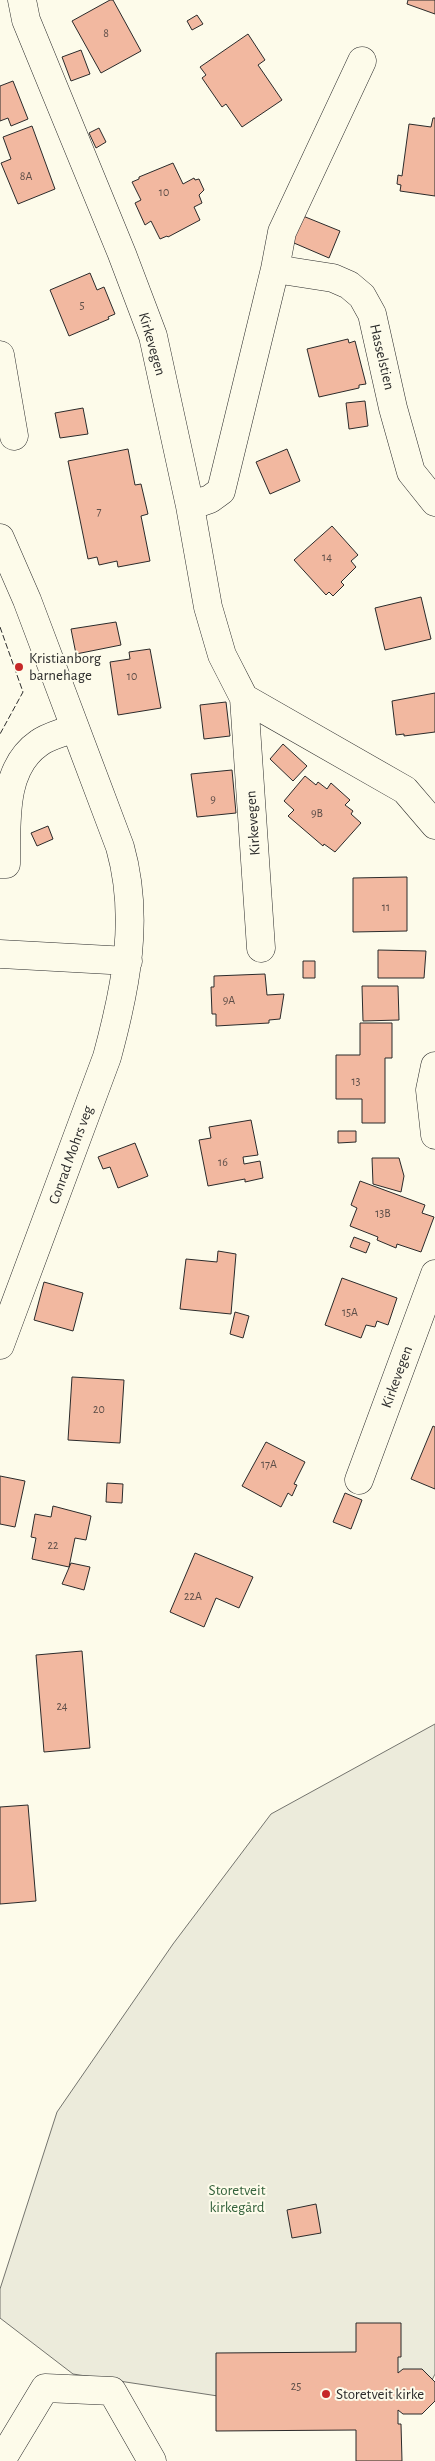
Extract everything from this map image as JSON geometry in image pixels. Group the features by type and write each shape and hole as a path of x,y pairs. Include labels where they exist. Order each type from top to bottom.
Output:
{"street":[{"name":"Kirkevegen","path":"22,0 26,20 122,254 153,336 190,506 208,607 222,655 244,698 261,948"},
{"path":"190,506 210,499 221,491 275,269 282,232 362,61"},
{"name":"Hasselstien","path":"275,269 333,278 349,285 362,296 372,314 393,408 411,472 435,502"},
{"path":"0,355 14,436"},
{"name":"Conrad Mohrs veg","path":"0,538 27,600 120,847 128,875 130,906 128,960 119,1012 108,1057 0,1345"},
{"path":"244,698 405,790 435,826"},
{"path":"0,864 6,864 8,801 15,772 39,743 74,728"},
{"path":"0,954 128,960"},
{"path":"435,1066 430,1090 435,1135"},
{"name":"Kirkevegen","path":"359,1480 435,1274"},
{"path":"1,2461 45,2388 112,2391 152,2461"}],"green space":[{"name":"Storetveit kirkegård","path":"435,1724 435,2374 424,2396 231,2398 73,2374 0,2318 0,2289 57,2112 173,1944 271,1814"}],"building":[{"path":"113,0 141,51 101,73 72,21"},
{"path":"408,0 435,0 435,14 407,4"},
{"path":"197,15 203,24 192,30 187,21"},
{"path":"248,34 265,60 258,65 282,100 242,127 226,104 222,107 202,78 206,75 200,67"},
{"path":"81,50 90,74 71,81 62,57"},
{"path":"13,81 28,119 11,126 8,118 0,121 0,86"},
{"path":"433,118 435,118 435,196 400,191 401,185 397,184 398,175 402,176 409,124 431,127"},
{"path":"32,126 55,189 18,204 1,163 11,159 3,137"},
{"path":"99,128 106,142 96,148 89,133"},
{"path":"173,163 183,184 194,178 195,180 199,179 204,190 199,195 202,203 194,207 200,220 168,237 160,239 151,221 145,225 135,203 141,200 132,182 139,179 139,177"},
{"path":"298,214 340,231 329,258 287,240"},
{"path":"90,273 97,290 104,287 115,314 108,317 109,319 69,336 50,290"},
{"path":"348,339 349,343 355,341 366,384 359,385 359,388 319,397 307,349"},
{"path":"365,401 368,426 349,429 346,403"},
{"path":"83,408 88,434 60,438 55,413"},
{"path":"128,449 135,485 141,484 148,514 141,516 150,561 118,567 117,561 99,565 97,557 88,559 68,461"},
{"path":"287,449 300,481 270,494 256,462"},
{"path":"332,526 358,555 351,561 356,567 341,582 344,585 333,596 329,592 326,595 294,560"},
{"path":"421,597 431,639 385,650 375,608"},
{"path":"116,622 121,645 76,654 71,629"},
{"path":"150,649 161,708 118,715 110,662 130,659 129,652"},
{"path":"435,693 435,732 404,736 404,734 396,735 392,701"},
{"path":"226,702 230,736 204,739 200,705"},
{"path":"283,744 307,766 293,781 270,759"},
{"path":"232,770 236,813 197,817 191,774"},
{"path":"305,776 316,785 318,782 327,789 331,783 350,800 345,805 353,811 351,814 361,823 335,852 324,844 323,846 288,816 294,810 284,801"},
{"path":"48,826 53,839 37,846 31,833"},
{"path":"407,877 407,931 353,932 353,878"},
{"path":"378,950 426,951 424,978 378,978"},
{"path":"303,961 315,961 315,978 303,978"},
{"path":"265,974 267,995 284,994 280,1019 269,1020 269,1023 216,1026 216,1014 212,1014 211,987 214,987 214,976"},
{"path":"362,986 398,986 399,1020 363,1021"},
{"path":"360,1023 392,1023 392,1058 385,1058 385,1123 362,1123 362,1099 336,1099 336,1055 360,1055"},
{"path":"251,1120 258,1155 243,1157 244,1164 260,1161 263,1178 245,1182 245,1179 208,1186 199,1140 211,1138 209,1127"},
{"path":"338,1131 356,1131 356,1142 338,1143"},
{"path":"135,1143 148,1176 118,1188 110,1167 103,1169 98,1157"},
{"path":"372,1158 399,1158 404,1176 401,1192 373,1184"},
{"path":"360,1181 425,1205 422,1213 434,1217 421,1252 397,1244 396,1248 377,1240 378,1237 350,1226 357,1208 351,1205"},
{"path":"354,1237 370,1243 366,1253 350,1247"},
{"path":"218,1251 236,1254 231,1314 180,1309 186,1259 217,1262"},
{"path":"342,1278 397,1298 388,1325 377,1321 375,1327 366,1325 361,1338 325,1325"},
{"path":"44,1282 83,1293 73,1331 34,1320"},
{"path":"235,1312 249,1316 243,1338 230,1334"},
{"path":"72,1377 124,1380 120,1443 68,1440"},
{"path":"433,1426 435,1427 435,1489 411,1479"},
{"path":"266,1442 305,1462 294,1484 297,1485 292,1496 288,1493 281,1507 242,1486"},
{"path":"0,1476 25,1481 15,1527 0,1524"},
{"path":"107,1483 123,1484 122,1503 106,1502"},
{"path":"345,1493 362,1500 351,1529 333,1522"},
{"path":"53,1506 91,1516 86,1540 75,1538 69,1567 32,1559 36,1538 31,1537 35,1514 51,1517"},
{"path":"195,1553 253,1577 239,1608 216,1598 204,1627 170,1612"},
{"path":"71,1563 90,1567 84,1590 62,1584"},
{"path":"82,1651 90,1748 44,1752 36,1655"},
{"path":"28,1805 36,1901 0,1904 0,1807"},
{"path":"316,2204 321,2233 292,2238 287,2210"},
{"name":"Storetveit kirke","path":"356,2323 401,2323 401,2357 398,2357 398,2373 403,2369 422,2369 435,2382 435,2401 422,2414 403,2414 398,2410 398,2424 401,2424 402,2461 356,2461 356,2430 216,2431 216,2353 356,2352"}],"fence":[{"path":"0,627 23,692 0,734"}],"place":[{"name":"Kristianborg barnehage","path":"19,667"},
{"name":"Storetveit kirke","path":"326,2394"}]}
